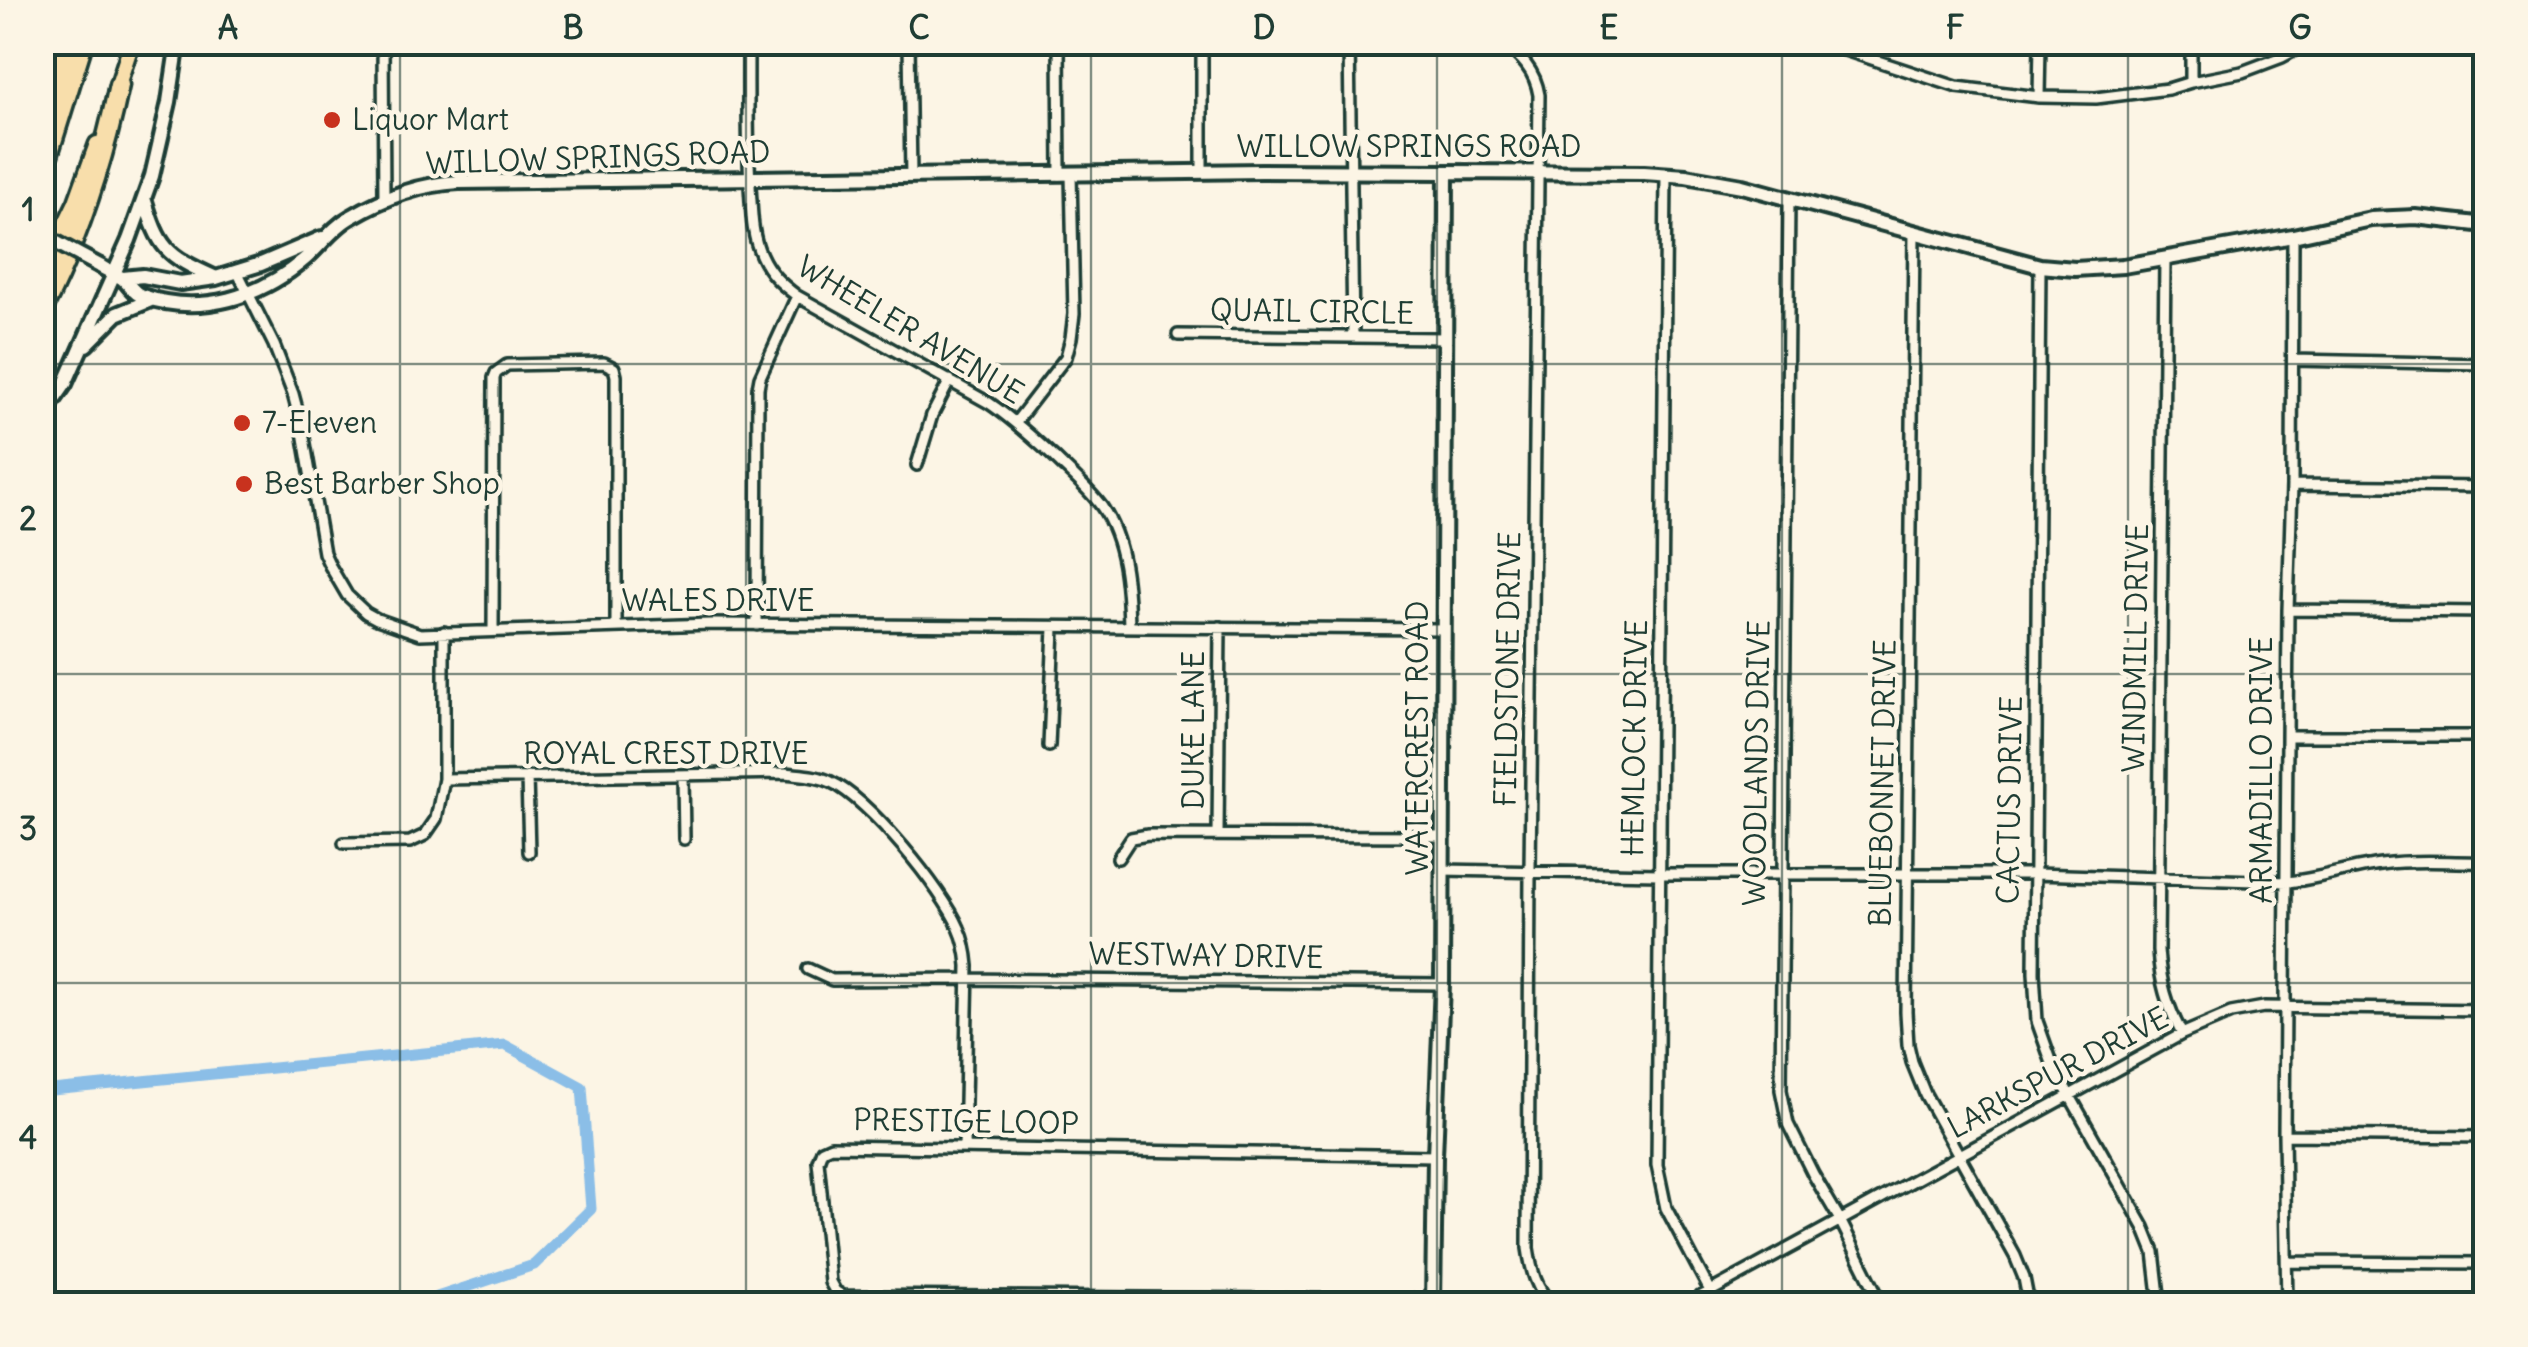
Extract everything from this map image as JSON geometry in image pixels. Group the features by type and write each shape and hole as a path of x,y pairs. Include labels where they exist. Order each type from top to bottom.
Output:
{"highway":[{"path":"42,115 65,42"},
{"path":"42,174 83,42"},
{"path":"42,310 85,212 119,84"}],"main road":[{"path":"42,272 76,202 132,42"}],"street":[{"path":"42,417 65,384 118,276 152,176 178,42"},
{"path":"383,42 384,201"},
{"name":"WHEELER AVENUE","path":"748,42 752,224 760,253 774,277 797,296 950,380 1016,422 1081,483 1103,508 1118,543 1124,565 1129,626"},
{"path":"909,42 910,177"},
{"path":"1016,422 1066,357 1074,314 1059,42"},
{"path":"1202,42 1202,172"},
{"path":"1349,42 1353,337"},
{"name":"FIELDSTONE DRIVE","path":"1502,42 1519,56 1537,82 1540,95 1528,1248 1540,1291 1552,1304"},
{"path":"1820,42 1957,87 1997,94 2096,98 2168,89 2252,68 2310,42"},
{"path":"2039,97 2040,42"},
{"path":"2191,82 2192,42"},
{"name":"WILLOW SPRINGS ROAD","path":"118,276 137,295 184,306 246,294 306,258 348,218 412,189 441,183 1202,172 1666,174 1742,186 2040,266 2075,269 2165,259 2371,219 2416,217 2486,225"},
{"name":"WATERCREST ROAD","path":"1433,1302 1442,984 1446,172"},
{"name":"HEMLOCK DRIVE","path":"1666,174 1657,1165 1666,1208 1710,1291"},
{"path":"144,198 154,232 167,251 182,263 216,278"},
{"name":"WOODLANDS DRIVE","path":"1789,199 1780,1090 1788,1124 1840,1220 1879,1304"},
{"name":"BLUEBONNET DRIVE","path":"1914,234 1908,1044 1925,1094 2015,1256 2028,1304"},
{"path":"42,235 118,276"},
{"name":"WILLOW SPRINGS ROAD","path":"118,276 180,283 216,278 238,273 328,235"},
{"name":"ARMADILLO DRIVE","path":"2288,1304 2284,1135 2293,236"},
{"name":"WINDMILL DRIVE","path":"2165,259 2160,972 2168,1006 2182,1034"},
{"name":"CACTUS DRIVE","path":"2040,266 2034,972 2037,1021 2069,1097 2144,1227 2154,1252 2160,1304"},
{"name":"WALES DRIVE","path":"238,273 293,394 324,553 340,585 377,619 420,634 757,625 1444,629"},
{"path":"757,625 758,388 797,296"},
{"path":"81,350 117,314 154,299"},
{"name":"QUAIL CIRCLE","path":"1178,335 1445,338"},
{"path":"2293,360 2486,364"},
{"path":"493,631 494,378 507,365 604,362 614,368 616,626"},
{"path":"917,466 932,415 950,380"},
{"path":"2292,485 2486,487"},
{"path":"2288,610 2486,612"},
{"name":"DUKE LANE","path":"1218,834 1220,627"},
{"path":"1049,746 1054,628"},
{"path":"344,843 410,842 425,835 436,819 444,779 444,632"},
{"path":"2288,736 2486,736"},
{"name":"ROYAL CREST DRIVE","path":"444,779 785,773 830,781 843,789 896,840 950,911 967,951 964,1147"},
{"path":"683,775 684,838"},
{"path":"527,777 529,852"},
{"path":"1118,858 1131,838 1148,835 1441,836"},
{"path":"1442,870 2035,874 2287,882 2379,864 2486,862"},
{"name":"WESTWAY DRIVE","path":"808,969 832,980 1442,984"},
{"name":"LARKSPUR DRIVE","path":"1687,1304 2182,1034 2230,1013 2286,1006 2486,1010"},
{"path":"2284,1135 2486,1138"},
{"name":"PRESTIGE LOOP","path":"1433,1302 842,1296 830,1282 818,1161 822,1150 831,1146 1435,1156"},
{"path":"2288,1262 2486,1263"}],"waterway":[{"path":"42,1091 505,1045 582,1087 591,1209 534,1265 416,1304"}],"place":[{"name":"Liquor Mart","path":"332,120"},
{"name":"7-Eleven","path":"242,423"},
{"name":"Best Barber Shop","path":"244,484"}]}
